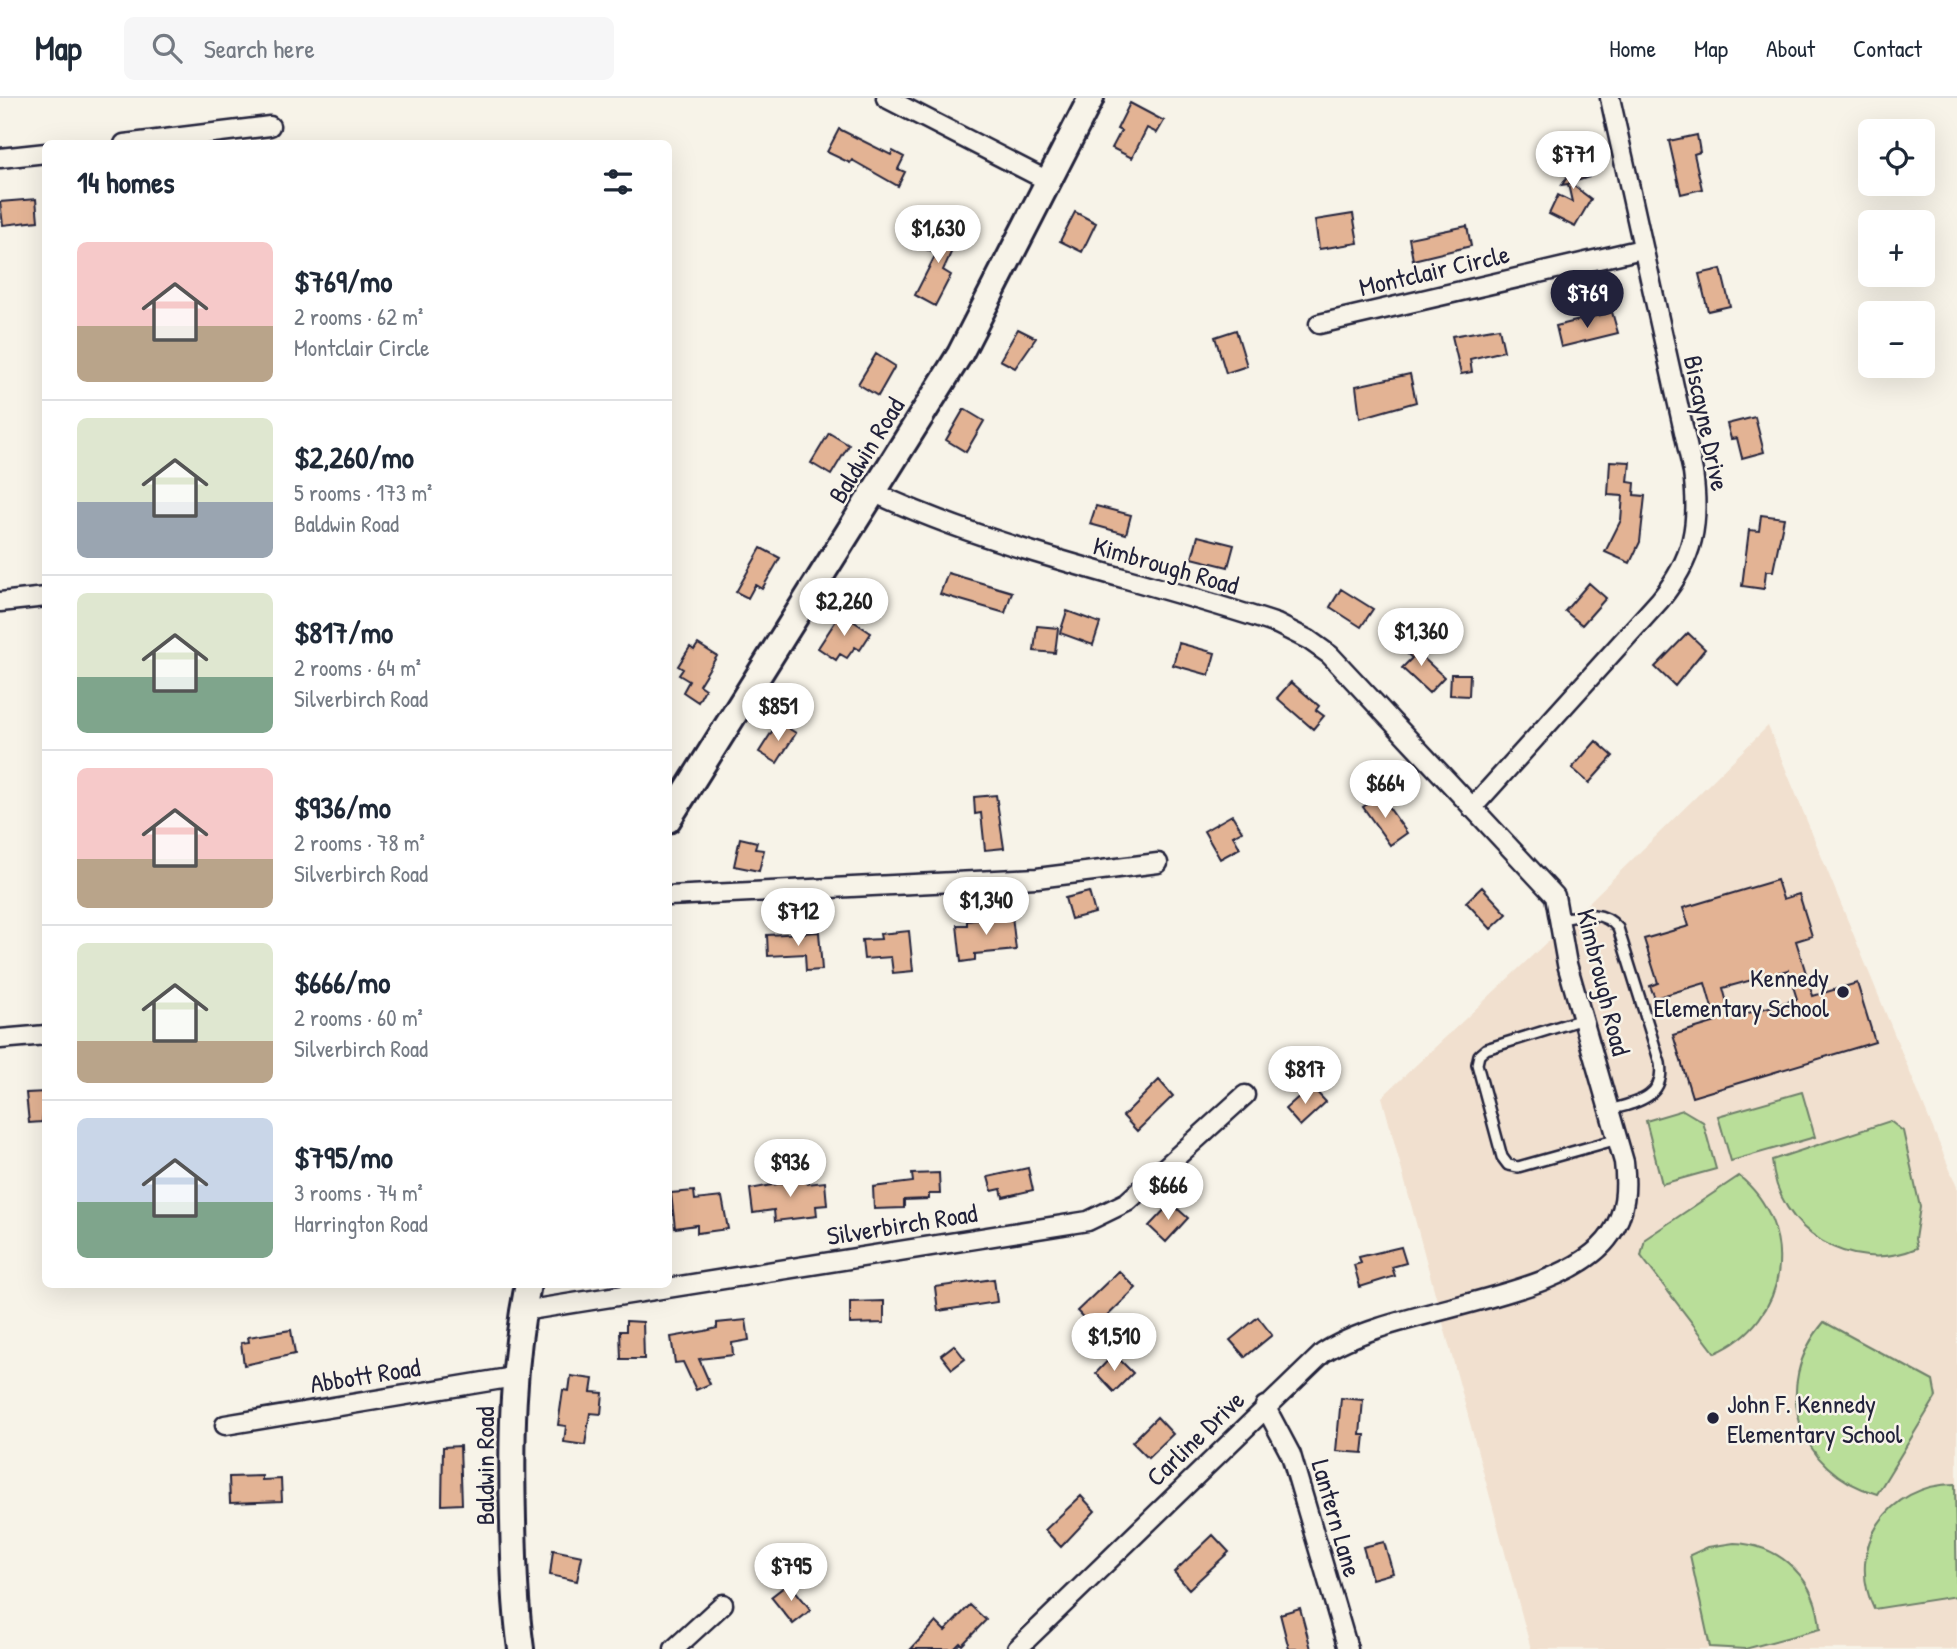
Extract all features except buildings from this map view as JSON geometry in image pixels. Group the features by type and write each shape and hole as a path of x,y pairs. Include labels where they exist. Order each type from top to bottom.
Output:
{"street":[{"path":"886,98 1049,181"},
{"name":"Baldwin Road","path":"672,814 875,493 974,328 1091,98"},
{"name":"Biscayne Drive","path":"1472,808 1660,600 1674,582 1695,533 1698,505 1693,472 1611,98"},
{"path":"156,140 270,126"},
{"path":"0,158 42,153"},
{"name":"Montclair Circle","path":"1319,324 1642,249"},
{"name":"Kimbrough Road","path":"875,493 935,518 1067,563 1293,631 1316,645 1342,667 1552,893 1561,919 1567,964 1618,1139 1626,1183 1625,1200 1617,1226 1601,1247 1580,1263 1557,1275 1440,1312"},
{"path":"0,602 42,597"},
{"path":"672,896 1037,878 1158,863"},
{"path":"0,1039 42,1035"},
{"name":"Silverbirch Road","path":"672,1287 1088,1221 1127,1202 1245,1095"},
{"name":"Baldwin Road","path":"521,1649 514,1567 512,1465 514,1377 527,1288"},
{"name":"Silverbirch Road","path":"523,1311 667,1288"},
{"name":"Carline Drive","path":"1017,1649 1311,1362 1344,1340 1440,1312"},
{"name":"Abbott Road","path":"225,1425 514,1377"},
{"name":"Lantern Lane","path":"1265,1406 1291,1455 1348,1649"},
{"path":"674,1649 723,1604"}],"lane":[{"path":"1561,919 1583,915 1604,916 1618,928 1660,1063 1661,1079 1653,1094 1639,1102 1609,1110"},
{"path":"1583,1019 1486,1049 1479,1055 1478,1064 1502,1157 1508,1166 1518,1167 1618,1139"}],"shaded area":[{"name":"John F. Kennedy Elementary School","path":"1768,726 1957,1187 1957,1649 1531,1649 1382,1097 1582,909"}],"green space":[{"path":"1802,1092 1815,1137 1731,1161 1718,1116"},
{"path":"1683,1110 1703,1122 1716,1169 1662,1184 1646,1121"},
{"path":"1890,1121 1903,1131 1920,1207 1915,1239 1917,1248 1892,1255 1867,1256 1843,1251 1822,1241 1803,1226 1787,1208 1777,1185 1772,1160"},
{"path":"1739,1176 1759,1197 1772,1220 1778,1246 1778,1271 1772,1296 1759,1319 1740,1338 1715,1353 1641,1256 1645,1239"},
{"path":"1824,1322 1933,1381 1936,1397 1877,1494 1850,1483 1827,1467 1811,1447 1800,1424 1796,1399 1798,1373 1807,1347"},
{"path":"1955,1484 1957,1596 1874,1609 1866,1586 1865,1564 1869,1543 1878,1524 1892,1507 1910,1495 1931,1487"},
{"path":"1734,1543 1752,1545 1768,1551 1782,1558 1794,1569 1812,1596 1820,1629 1745,1649 1710,1647 1690,1555 1708,1547"}],"place":[{"name":"Kennedy Elementary School","path":"1843,992"},
{"name":"John F. Kennedy Elementary School","path":"1713,1418"}]}
